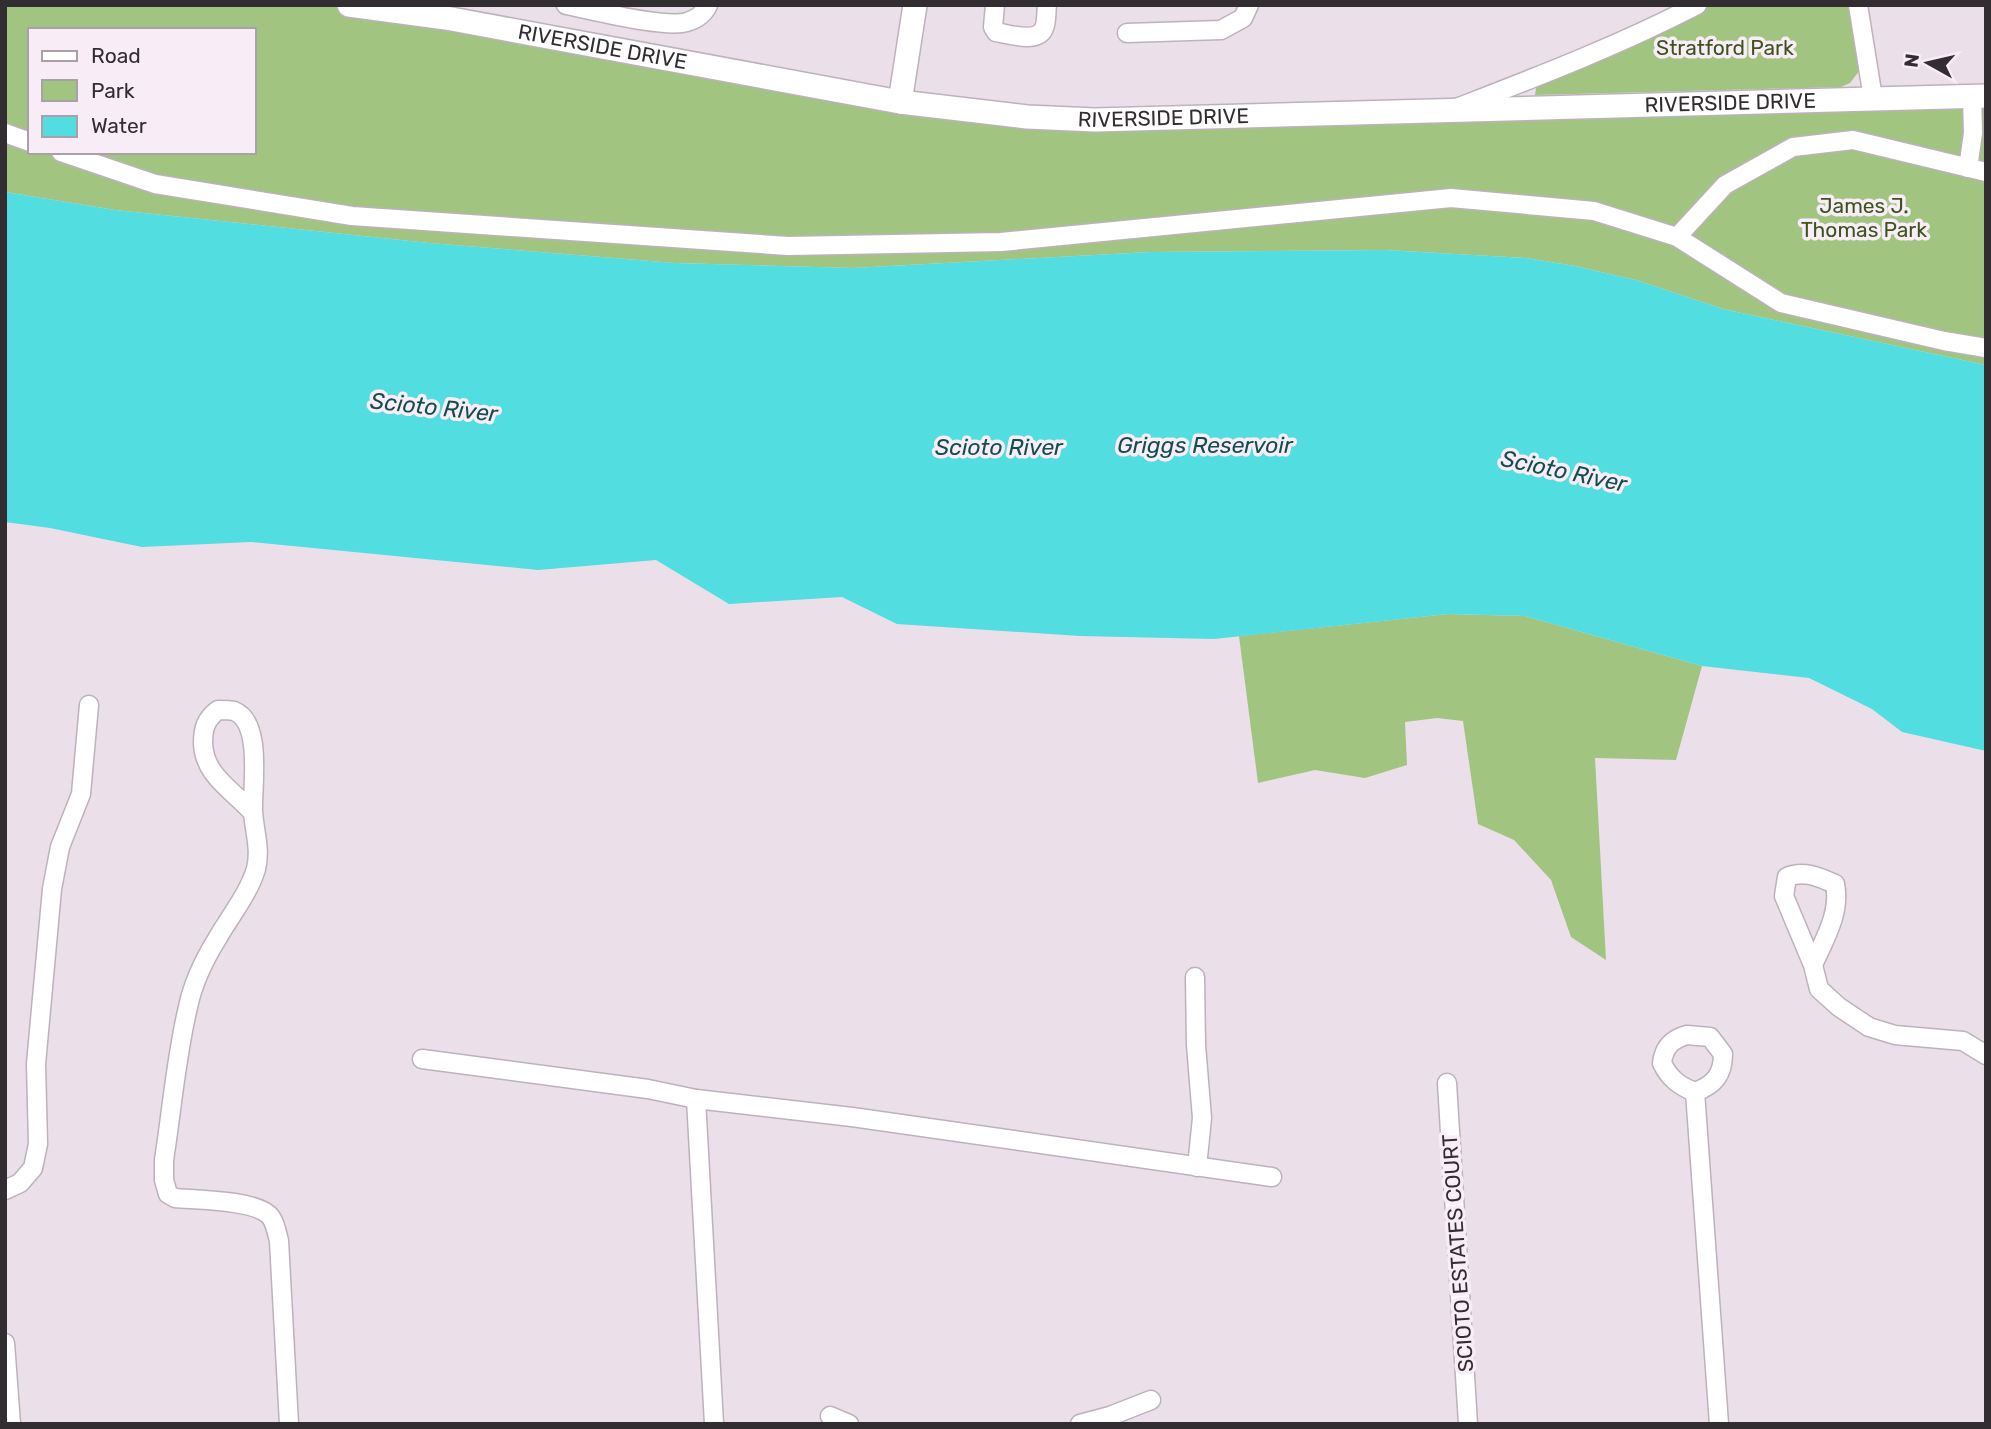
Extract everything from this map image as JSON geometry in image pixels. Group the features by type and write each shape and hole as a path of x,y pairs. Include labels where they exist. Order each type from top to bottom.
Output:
{"main road":[{"name":"RIVERSIDE DRIVE","path":"349,5 446,18 900,102 1027,117 1095,120 1979,96"},
{"path":"900,102 915,5"}],"street":[{"path":"566,5 668,24 687,23 704,14 708,5"},
{"path":"995,5 993,27 996,32 1031,37 1039,35 1044,29 1047,5"},
{"path":"1127,33 1221,30 1243,18 1249,5"},
{"path":"1447,111 1575,61 1697,5"},
{"path":"1858,5 1873,99"},
{"path":"1677,237 1725,185 1793,147 1853,140 1977,170 1973,133 1979,96"},
{"path":"5,133 28,141"},
{"path":"67,154 156,184 352,216 788,246 1001,242 1451,198 1594,211 1677,237 1782,303 1944,341 1986,348"},
{"path":"5,1190 20,1183 33,1168 38,1144 36,1064 52,889 60,847 81,794 89,705"},
{"path":"253,813 208,768 203,749 203,731 209,718 218,710 234,711 244,718 255,751 253,813 257,831 256,869 200,971 188,1006 164,1160 164,1180 168,1194 175,1198 254,1208 269,1215 275,1226 279,1241 289,1424"},
{"path":"1813,965 1833,919 1838,897 1835,884 1814,874 1793,875 1787,877 1784,897 1813,965 1819,989 1839,1007 1869,1027 1895,1035 1963,1041 1986,1055"},
{"path":"1195,977 1196,1045 1202,1118 1196,1167"},
{"path":"422,1059 1272,1177"},
{"name":"SCIOTO ESTATES COURT","path":"1447,1083 1468,1424"},
{"path":"1695,1092 1719,1424"},
{"path":"696,1099 714,1424"},
{"path":"5,1343 10,1424"},
{"path":"1080,1424 1151,1400"},
{"path":"830,1416 849,1424"}],"green space":[{"name":"James J. Thomas Park","path":"5,5 334,5 613,49 966,111 1986,96 1986,365 1723,309 1636,280 1526,258 1385,250 1150,252 853,268 675,263 429,243 115,210 5,192"},
{"name":"Stratford Park","path":"1712,5 1852,5 1860,70 1850,83 1841,87 1535,95 1537,83"},
{"path":"1448,614 1525,616 1702,666 1676,760 1595,758 1606,960 1571,937 1551,880 1514,840 1478,824 1463,721 1437,718 1405,722 1407,765 1365,778 1315,770 1258,783 1239,636"}],"water":[{"name":"Griggs Reservoir","path":"5,192 115,210 429,243 675,263 853,268 1150,252 1385,250 1526,258 1636,280 1723,309 1986,365 1986,751 1902,732 1872,709 1809,678 1702,666 1525,616 1448,614 1214,639 1080,636 897,624 842,597 729,604 656,560 538,570 251,542 142,547 50,528 5,522"}],"water label":[{"name":"Scioto River","path":"434,407"},
{"name":"Scioto River","path":"999,447"},
{"name":"Scioto River","path":"1564,471"}]}
